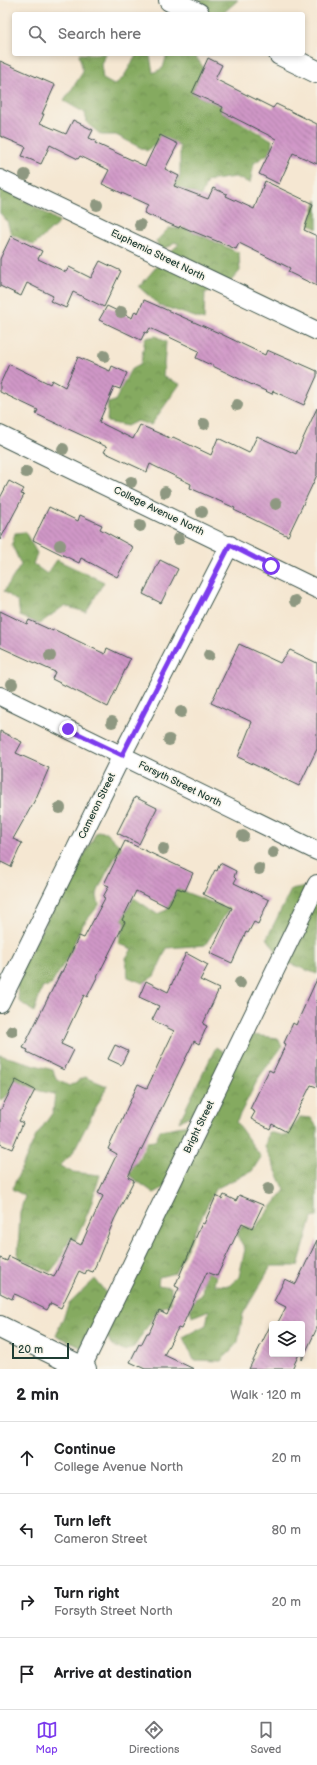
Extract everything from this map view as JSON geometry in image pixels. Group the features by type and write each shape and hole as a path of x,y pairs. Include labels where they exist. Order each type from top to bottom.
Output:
{"street":[{"path":"170,0 194,12"},
{"path":"284,56 317,72"},
{"name":"Euphemia Street North","path":"0,179 317,331"},
{"name":"College Avenue North","path":"0,434 230,545 315,583"},
{"name":"Cameron Street","path":"0,1004 122,755 230,545"},
{"name":"Forsyth Street North","path":"0,696 317,851"},
{"name":"Bright Street","path":"83,1368 317,884"},
{"path":"0,1328 83,1368"}],"green space":[{"path":"180,0 238,0 224,12 205,12"},
{"path":"79,56 105,56 101,64 103,79 114,85 123,78 136,56 150,56 153,73 163,68 166,56 195,56 203,67 192,93 206,100 215,86 230,90 220,111 272,140 271,152 254,163 250,183 235,177 207,181 201,196 175,186 180,176 180,146 157,142 147,151 116,135 101,135 87,123 85,113 64,101 83,72"},
{"path":"0,185 60,222 34,245 11,234 7,221 0,213"},
{"path":"317,200 317,229 309,224"},
{"path":"169,228 187,229 239,253 240,271 230,282 205,293 204,320 159,305 139,287 157,266 163,267 169,253 179,244 174,242 171,246 160,249 156,241"},
{"path":"156,336 166,342 163,377 180,384 151,425 137,421 127,426 107,422 108,403 115,401 130,371 141,363 145,338"},
{"path":"25,532 37,553 33,564 47,574 57,560 104,582 86,612 64,606 39,624 20,616 18,602 4,591 21,565 12,545 15,533"},
{"path":"97,831 106,832 121,847 103,879 98,892 97,897 99,905 81,927 69,955 51,985 42,988 34,1012 19,1001 16,979 68,879 78,866"},
{"path":"317,879 317,974 283,961 267,938 291,890 306,887"},
{"path":"177,889 229,909 205,945 167,948 154,976 143,983 128,977 126,958 132,949 118,943 126,922 122,919 134,898 157,914 167,910"},
{"path":"252,1035 278,1038 282,1047 259,1077 236,1122 261,1157 252,1171 215,1189 175,1273 159,1277 158,1285 171,1287 171,1303 158,1310 134,1347 124,1351 111,1345 108,1337 92,1353 56,1335 69,1304 95,1279 107,1294 133,1280 163,1214 172,1208 182,1184 180,1179 154,1193 130,1176 131,1163 136,1164 147,1142 155,1141 160,1130 189,1125 196,1118 196,1112 179,1122 216,1047 235,1060"},
{"path":"0,1055 53,1070 56,1079 69,1086 85,1077 107,1086 72,1154 60,1166 72,1172 100,1175 89,1210 76,1240 70,1238 59,1261 50,1272 18,1257 20,1212 25,1196 12,1189 36,1136 53,1112 55,1094 40,1091 15,1079 8,1095 0,1100"},
{"path":"300,1117 311,1118 317,1127 317,1217 312,1218 298,1266 271,1266 243,1314 238,1342 221,1361 194,1360 183,1337 206,1325 209,1310 192,1317 189,1303 202,1295 204,1273 217,1269 214,1285 229,1286 239,1277 245,1249 237,1235 242,1226 254,1229 285,1190 265,1147 268,1132 286,1136"}],"building":[{"path":"208,58 222,65 215,79 273,108 276,104 317,124 317,164 293,153 279,184 259,174 276,139 221,111 223,107 192,93"},
{"path":"0,61 55,85 42,114 44,114 40,123 66,134 73,120 93,130 89,138 96,141 95,143 145,166 160,135 178,144 165,169 179,176 174,186 208,199 213,188 254,209 265,181 313,204 304,230 317,236 317,286 288,272 290,268 239,243 236,249 180,226 179,228 144,213 148,205 102,184 109,170 80,156 78,159 50,145 41,164 22,156 26,147 0,136"},
{"path":"11,236 42,251 38,259 66,272 69,267 91,278 100,261 121,271 104,307 73,292 66,308 50,301 53,296 27,283 21,296 0,286 0,259"},
{"path":"144,300 265,355 267,350 317,371 317,376 304,405 273,391 272,394 196,358 199,351 150,328 147,333 145,332 141,340 99,320 107,306 132,318 135,311 138,313"},
{"path":"78,357 110,371 112,366 127,373 120,389 114,387 99,422 133,439 140,425 172,439 173,437 211,455 218,438 249,453 257,436 296,454 317,408 317,475 288,536 234,510 235,508 190,488 191,484 150,464 147,472 104,452 107,447 36,414 38,410 0,392 0,384 9,364 50,384 52,380 65,387"},
{"path":"9,481 24,489 21,494 24,495 0,540 0,498"},
{"path":"49,507 78,521 80,515 102,525 100,529 133,547 117,577 81,558 79,563 33,540"},
{"path":"160,560 178,569 161,603 143,594"},
{"path":"0,611 27,624 29,620 53,631 53,629 105,654 107,648 130,659 108,707 52,679 55,672 0,647"},
{"path":"239,644 280,663 290,650 317,663 317,749 299,786 238,757 252,722 211,703"},
{"path":"0,731 22,742 16,753 49,768 36,798 13,839 22,843 11,867 1,862 0,865"},
{"path":"135,797 157,808 139,844 117,833"},
{"path":"125,841 193,873 185,891 177,888 168,907 136,891 122,920 125,922 87,997 84,995 61,1044 74,1050 64,1070 27,1052 28,1050 23,1048 79,936 84,938 105,898 103,897 109,886 104,884"},
{"path":"220,863 236,871 234,877 236,879 234,883 269,900 258,924 254,922 248,933 246,932 232,963 210,953 232,908 203,894 215,870 217,871"},
{"path":"186,953 208,965 200,980 219,989 203,1024 207,1026 199,1044 194,1041 128,1177 134,1180 114,1220 93,1272 87,1270 85,1274 79,1271 61,1308 51,1303 47,1310 17,1295 14,1294 12,1299 0,1293 0,1258 7,1261 9,1256 54,1277 71,1240 81,1245 103,1196 98,1193 117,1154 108,1149 138,1084 147,1088 174,1031 152,1020 159,1006 139,997 146,981 168,992"},
{"path":"317,979 317,1087 311,1085 287,1132 272,1124 270,1129 251,1119 255,1112 250,1109 269,1070 273,1072 286,1044 284,1043 293,1023 296,1025"},
{"path":"115,1045 128,1051 121,1065 108,1059"},
{"path":"16,1080 35,1090 19,1121 23,1123 12,1149 0,1144 0,1111"},
{"path":"224,1195 236,1201 239,1195 263,1205 252,1228 242,1223 217,1276 207,1272 181,1329 178,1328 164,1355 194,1369 145,1369 130,1362 139,1344 141,1345 147,1333 149,1333 159,1311 167,1315 179,1288 175,1286 202,1223 204,1224 216,1196 222,1199"},
{"path":"317,1240 317,1328 305,1354 305,1321 279,1321 286,1307 274,1301 285,1279 296,1284"},
{"path":"269,1328 269,1357 298,1357 292,1369 249,1369"}],"route":[{"path":"68,729 122,755 230,545 271,566"}]}
